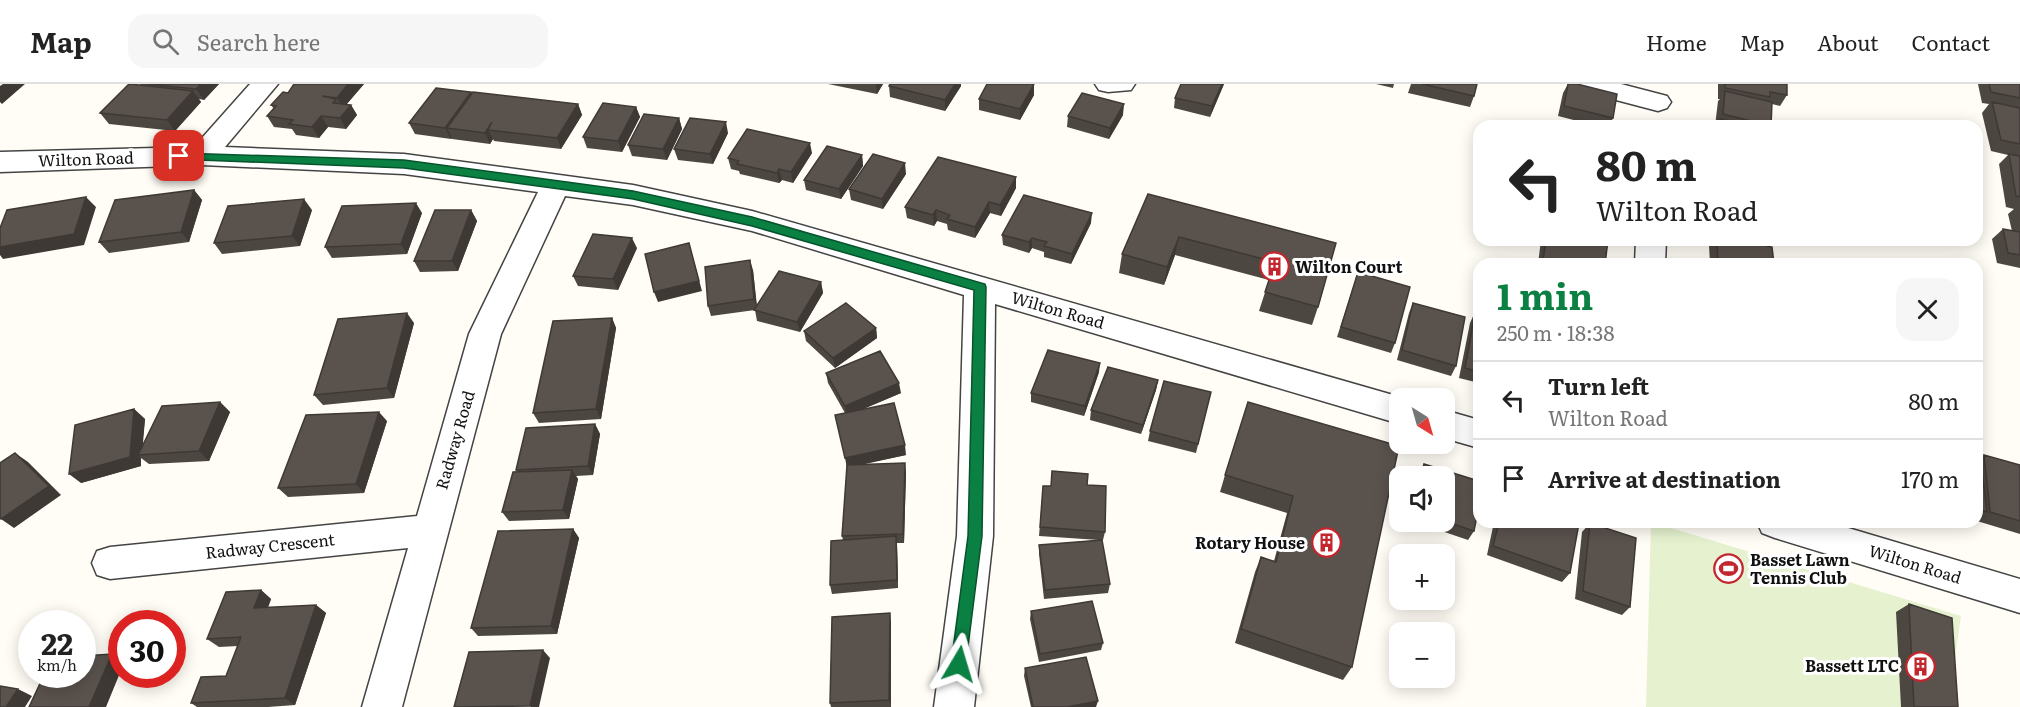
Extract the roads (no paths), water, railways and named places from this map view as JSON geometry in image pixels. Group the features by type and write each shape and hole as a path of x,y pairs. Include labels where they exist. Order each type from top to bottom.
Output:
{"street":[{"path":"202,156 265,84"},
{"path":"1108,84 1122,84"},
{"path":"1587,84 1658,104"},
{"name":"Wilton Road","path":"0,162 202,156 404,164 633,195 752,221 1389,408"},
{"name":"Radway Road","path":"382,707 485,334 557,183"},
{"path":"954,707 975,536 980,287"},
{"path":"1455,427 1473,432"},
{"name":"Wilton Road","path":"1795,528 2020,596"},
{"name":"Radway Crescent","path":"110,563 430,530"}],"place":[{"name":"Wilton Court","path":"1274,267"},
{"name":"Rotary House","path":"1326,543"},
{"name":"Basset Lawn Tennis Club","path":"1729,569"},
{"name":"Bassett LTC","path":"1920,666"}]}
